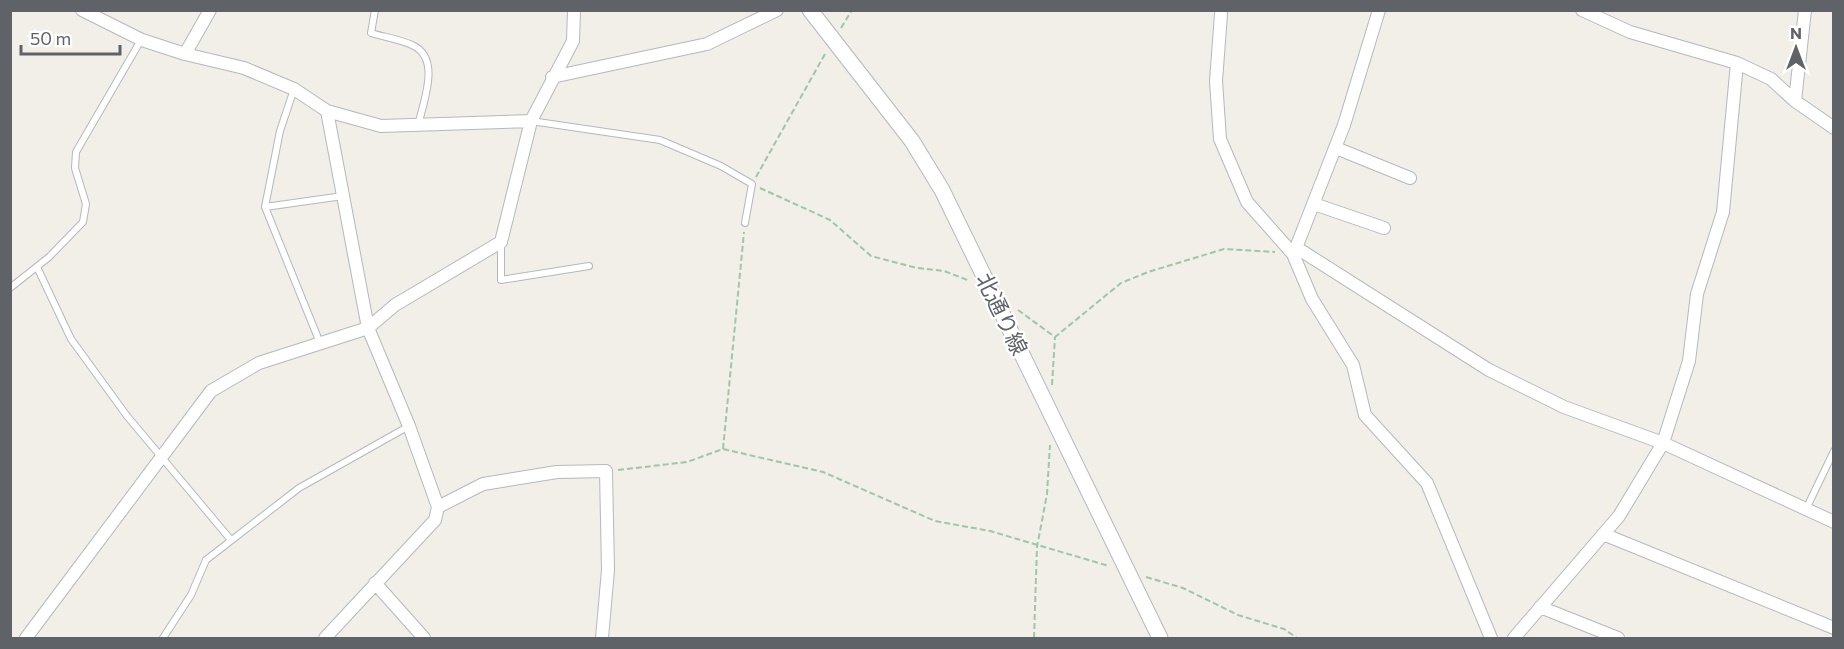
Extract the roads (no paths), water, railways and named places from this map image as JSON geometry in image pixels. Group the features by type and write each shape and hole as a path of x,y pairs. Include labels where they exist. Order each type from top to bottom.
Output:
{"street":[{"path":"82,10 142,40 185,54 244,68 294,89 327,111 381,126 531,121"},
{"path":"185,54 210,10"},
{"path":"26,639 211,391 259,363 368,328 395,305 501,242 531,121 552,76 573,41 574,10"},
{"path":"552,76 707,44 777,10"},
{"name":"北通り線","path":"810,10 834,38 918,151 942,190 1160,639"},
{"path":"1379,10 1336,148 1295,251 1312,299 1353,365 1365,415 1427,483 1491,639"},
{"path":"1582,10 1630,32 1737,63 1771,79 1833,128"},
{"path":"1796,101 1805,10"},
{"path":"1221,14 1216,81 1220,139 1247,202 1295,251 1489,370 1564,407 1663,443 1833,522"},
{"path":"1514,639 1619,516 1663,443 1689,360 1697,294 1723,212 1737,63"},
{"path":"325,639 435,520 438,507 409,426 368,328 327,111"},
{"path":"1336,148 1410,178"},
{"path":"1314,204 1384,228"},
{"path":"438,507 483,484 557,472 606,471 608,570 602,639"},
{"path":"1603,534 1833,628"},
{"path":"375,583 424,639"},
{"path":"1540,607 1618,639"}],"lane":[{"path":"375,10 371,33 413,45 423,54 429,70 418,126"},
{"path":"10,288 37,267 83,222 86,204 75,168 76,152 142,40"},
{"path":"294,89 280,131 265,207 320,344"},
{"path":"531,121 660,140 721,166 752,184 745,224"},
{"path":"265,207 343,196"},
{"path":"501,242 501,280 589,266"},
{"path":"37,267 71,339 127,416 231,540"},
{"path":"163,639 191,595 207,560 298,488 409,426"},
{"path":"1806,509 1833,451"}]}
